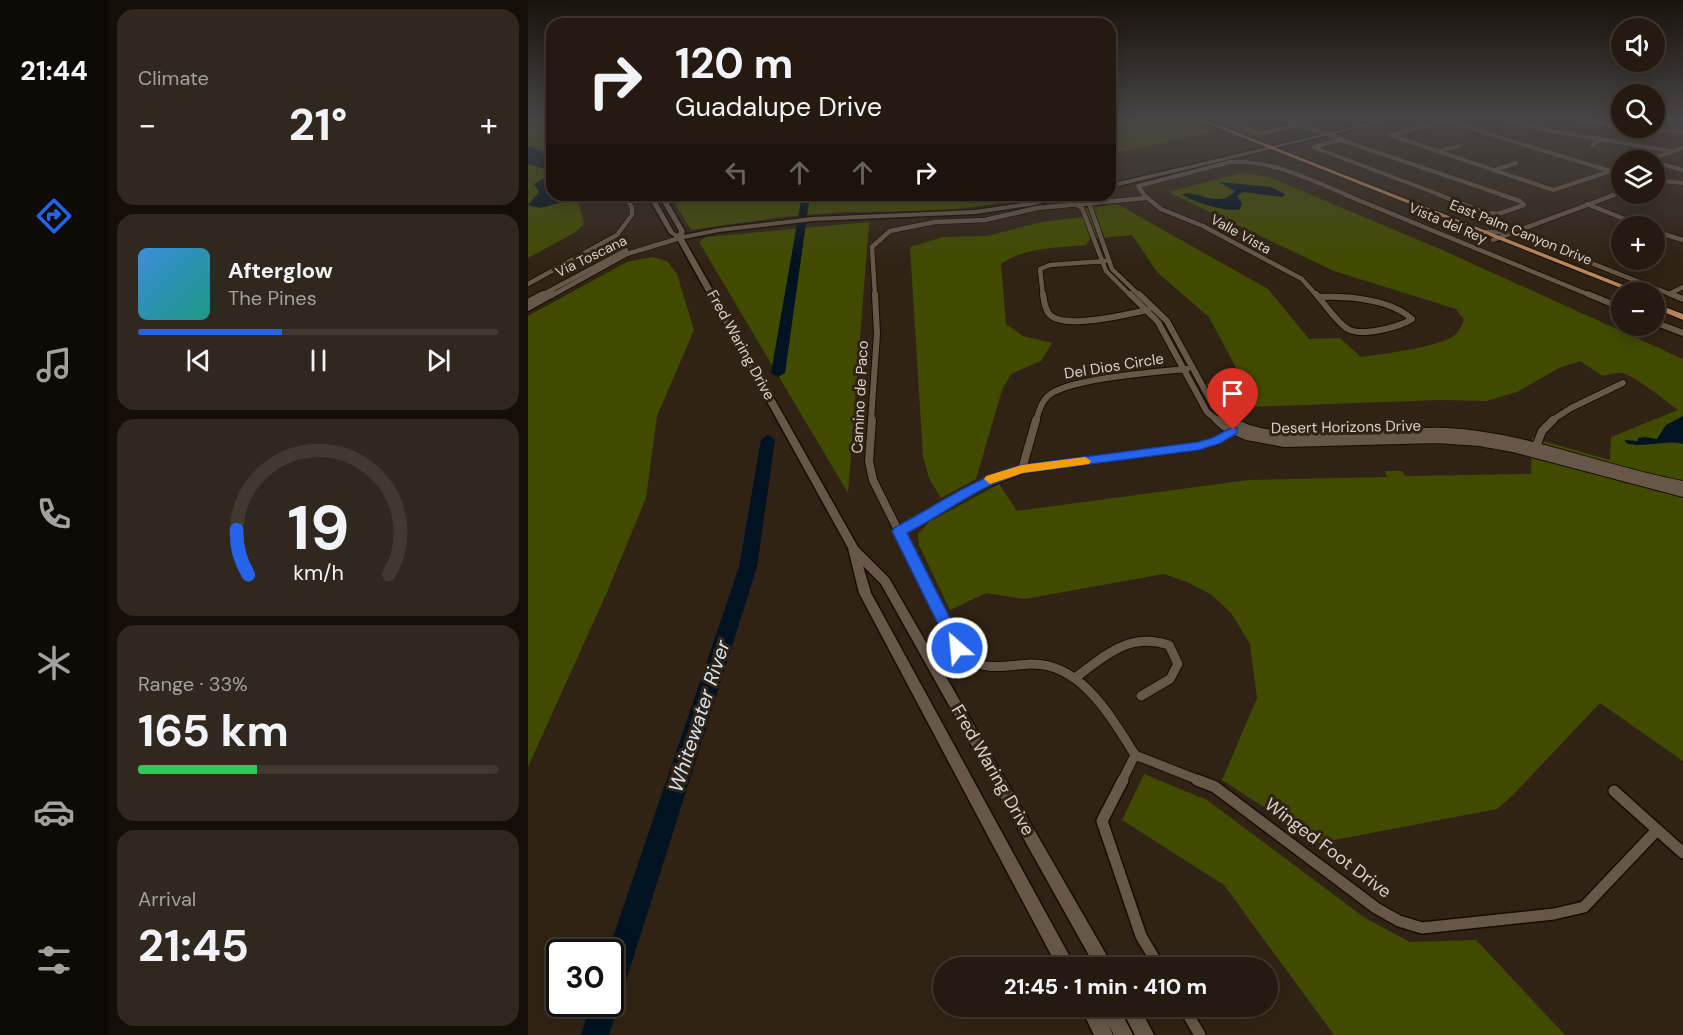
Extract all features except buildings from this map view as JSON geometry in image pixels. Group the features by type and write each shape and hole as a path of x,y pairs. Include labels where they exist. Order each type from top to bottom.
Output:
{"main road":[{"path":"1116,183 1190,165"},
{"name":"East Palm Canyon Drive","path":"1313,165 1503,237 1611,286"},
{"name":"East Palm Canyon Drive","path":"1314,165 1503,237 1611,282"},
{"name":"Fred Waring Drive","path":"653,201 672,233 680,238 853,548 866,593 1062,957"},
{"name":"Fred Waring Drive","path":"665,201 682,231 680,238"},
{"path":"950,213 1019,201"},
{"path":"680,238 746,226 950,213 1016,207 1041,201"},
{"path":"1665,304 1683,311"},
{"path":"1665,310 1683,317"},
{"name":"Fred Waring Drive","path":"853,548 885,581 1100,957"},
{"path":"1095,1017 1104,1035"},
{"path":"1114,1017 1124,1035"},
{"path":"1135,1017 1145,1035"}],"street":[{"name":"Vista del Rey","path":"1146,198 1138,186 1144,183 1216,165"},
{"name":"Vista del Rey","path":"1261,165 1296,172 1440,232 1446,240 1468,244 1611,303"},
{"path":"1361,165 1487,213 1498,214 1524,205 1415,165"},
{"path":"1479,165 1553,190 1611,171 1592,165"},
{"path":"1493,170 1508,165"},
{"path":"1665,165 1683,171"},
{"path":"1665,180 1683,183"},
{"path":"1503,237 1611,196"},
{"name":"Camino de Paco","path":"1075,678 1045,664 992,667 976,664 957,648 873,480 869,461 877,334 872,247 890,231 935,222 985,220 1037,208 1146,198"},
{"name":"Valle Vista","path":"1146,198 1161,209 1203,226 1302,279 1344,326 1355,331 1394,326 1412,319 1404,312 1351,296 1320,297"},
{"path":"528,284 617,235 632,215 632,208 628,201"},
{"path":"1071,201 1077,204"},
{"name":"Desert Horizons Drive","path":"1086,201 1089,204 1109,276 1147,310 1161,326 1207,412 1236,428 1263,441 1285,443 1437,439 1499,445 1683,493"},
{"name":"Desert Horizons Drive","path":"1077,204 1082,208 1105,261 1167,321 1213,405 1236,428 1286,436 1464,434 1536,447 1683,486"},
{"path":"1587,204 1617,216"},
{"path":"1485,232 1683,299"},
{"path":"1665,234 1683,240"},
{"name":"Via Toscana","path":"528,302 616,254 658,241 680,238"},
{"name":"Via Toscana","path":"528,308 627,254 680,238"},
{"path":"1105,261 1047,266 1040,269 1048,312 1057,318 1069,321 1155,308"},
{"path":"1669,294 1683,287"},
{"path":"1665,326 1683,333"},
{"name":"Del Dios Circle","path":"1022,469 1042,405 1053,392 1074,386 1193,368"},
{"path":"1536,447 1542,430 1572,407 1593,395 1623,383"},
{"path":"899,531 956,497 999,475 1022,469 1199,446 1216,441 1236,428"},
{"path":"1141,696 1170,679 1178,663 1169,645 1157,639 1132,641 1075,678 1110,718 1135,755 1102,821 1141,936 1153,957"},
{"name":"Winged Foot Drive","path":"1135,755 1215,787 1376,908 1399,921 1422,928 1554,914 1584,907 1657,830"},
{"path":"1614,791 1683,853"},
{"path":"1189,1017 1200,1035"}],"green space":[{"path":"528,165 546,165 546,201 578,201 584,223 576,232 528,258"},
{"path":"1242,173 1269,177 1440,249 1611,326 1611,336 1632,336 1683,359 1683,761 1600,703 1497,809 1319,843 1222,780 1257,698 1250,644 1231,613 1212,595 1187,582 1164,574 1024,599 986,593 950,610 919,545 918,534 929,522 999,484 1017,511 1248,480 1387,477 1385,471 1402,471 1405,476 1531,474 1532,438 1610,460 1611,437 1678,410 1642,383 1627,375 1617,373 1603,376 1580,361 1559,368 1517,392 1486,401 1440,400 1219,408 1206,384 1242,379 1209,317 1158,273 1132,235 1090,239 1086,245 1031,251 1010,258 1001,264 1006,324 1023,336 1052,343 1041,361 1011,374 1002,390 976,479 941,498 929,478 923,456 910,247 943,237 987,236 1042,222 1082,217 1079,209 1117,204 1268,289 1309,339 1340,338 1361,357 1397,352 1440,342 1457,333 1464,320 1456,309 1334,271 1168,192"},
{"path":"674,201 1013,201 944,211 845,212 781,217 691,230"},
{"path":"869,222 848,493 699,242 706,237"},
{"path":"652,257 667,261 677,274 694,330 657,416 646,498 608,590 528,767 528,316 627,262"},
{"path":"1144,774 1207,800 1365,918 1410,942 1476,940 1565,1035 1334,1035 1224,885 1122,820"}],"water":[{"path":"532,165 546,165 546,169"},
{"path":"546,175 546,201 567,201 540,208 528,205 539,192 534,184"},
{"path":"1219,182 1271,187 1285,194 1282,197 1243,192 1237,196 1242,203 1240,209 1235,210 1210,206 1182,194 1222,199 1235,191"},
{"path":"1683,416 1683,444 1633,445 1626,443 1625,440 1638,441 1638,438 1645,437 1657,439 1666,425"}],"waterway":[{"name":"Whitewater River","path":"778,373 805,201"},
{"name":"Whitewater River","path":"624,944 748,567 768,440"},
{"name":"Whitewater River","path":"595,1035 601,1017"}],"slow traffic":[{"path":"990,479 1022,469 1085,461"}],"route":[{"path":"957,648 899,531 956,497 999,475 1022,469 1199,446 1216,441 1233,430"}]}
